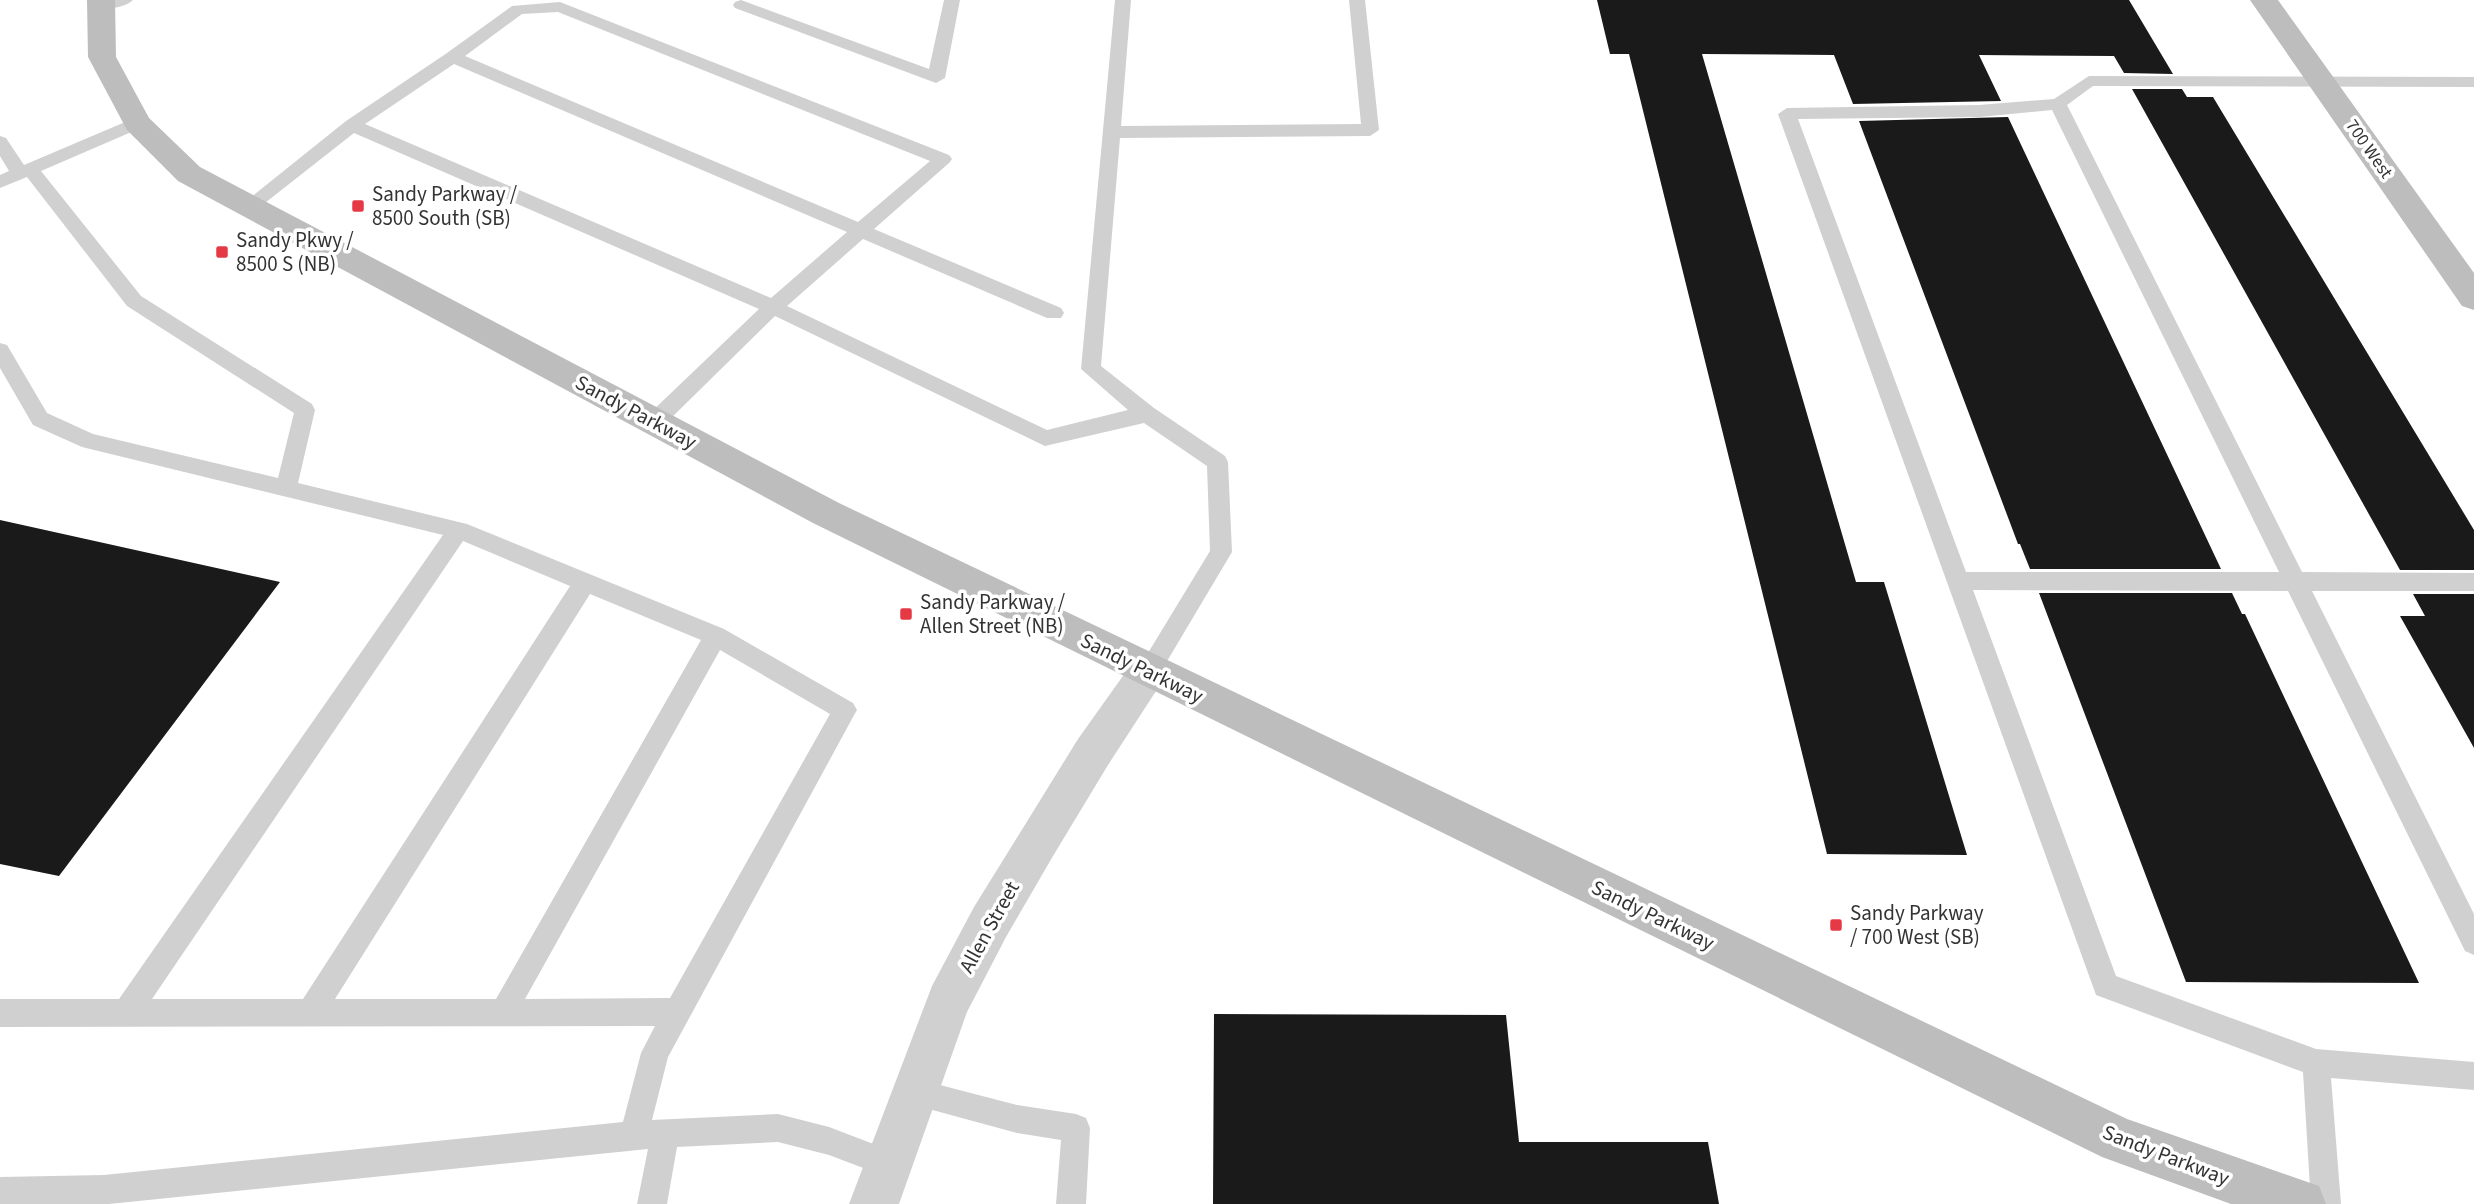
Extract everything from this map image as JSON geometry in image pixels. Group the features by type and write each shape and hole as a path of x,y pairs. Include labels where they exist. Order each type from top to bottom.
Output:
{"main road":[{"name":"700 West","path":"2264,0 2474,298"},
{"name":"Sandy Parkway","path":"109,2 102,57 137,123 190,174 826,513 1149,671 2119,1140 2301,1204"}],"street":[{"name":"Allen Street","path":"874,1204 948,1002 989,922 1093,752 1149,671"}],"lane":[{"path":"741,5 936,78 952,0"},
{"path":"1123,0 1091,369 1147,414 1217,462 1221,552 1149,671"},
{"path":"1111,132 1370,130 1357,0"},
{"path":"249,206 352,125 453,57 518,9 560,7 943,159 773,307 655,421"},
{"path":"453,57 1054,313"},
{"path":"2474,82 2089,81 2058,104 1979,111 1787,114 2106,986 2316,1063 2474,1076"},
{"path":"2058,104 2474,942"},
{"path":"0,182 137,123"},
{"path":"352,125 773,307 1045,438 1147,414"},
{"path":"0,142 20,173 0,182"},
{"path":"30,169 134,301 305,410 286,488"},
{"path":"0,350 40,419 89,441 459,530 716,636 845,710 655,1053 634,1135"},
{"path":"126,1013 459,530"},
{"path":"1958,581 2474,582"},
{"path":"310,1013 585,582"},
{"path":"503,1012 716,636"},
{"path":"0,1013 678,1012"},
{"path":"2316,1063 2326,1204"},
{"path":"913,1092 1017,1119 1076,1128 1072,1204"},
{"path":"0,1192 104,1191 634,1135 778,1128 829,1141 887,1163"},
{"path":"652,1204 665,1134"}],"building":[{"path":"1597,0 2129,0 2173,74 2124,73 2114,56 1979,55 2001,101 1853,104 1834,55 1702,54 1856,582 1884,582 1967,855 1827,854 1629,54 1610,54"},
{"path":"2132,89 2182,89 2187,97 2213,97 2474,530 2474,570 2400,570"},
{"path":"2008,117 2221,569 2030,569 2018,544 1859,121"},
{"path":"0,520 280,582 59,876 0,864"},
{"path":"2039,593 2232,593 2242,614 2245,614 2419,983 2186,982"},
{"path":"2413,594 2474,594 2474,748 2400,616 2425,616"},
{"path":"1214,1014 1506,1015 1519,1142 1708,1142 1719,1204 1213,1204"}],"place":[{"name":"Sandy Parkway / 8500 South (SB)","path":"358,206"},
{"name":"Sandy Pkwy / 8500 S (NB)","path":"222,252"},
{"name":"Sandy Parkway / Allen Street (NB)","path":"906,614"},
{"name":"Sandy Parkway / 700 West (SB)","path":"1836,925"}]}
